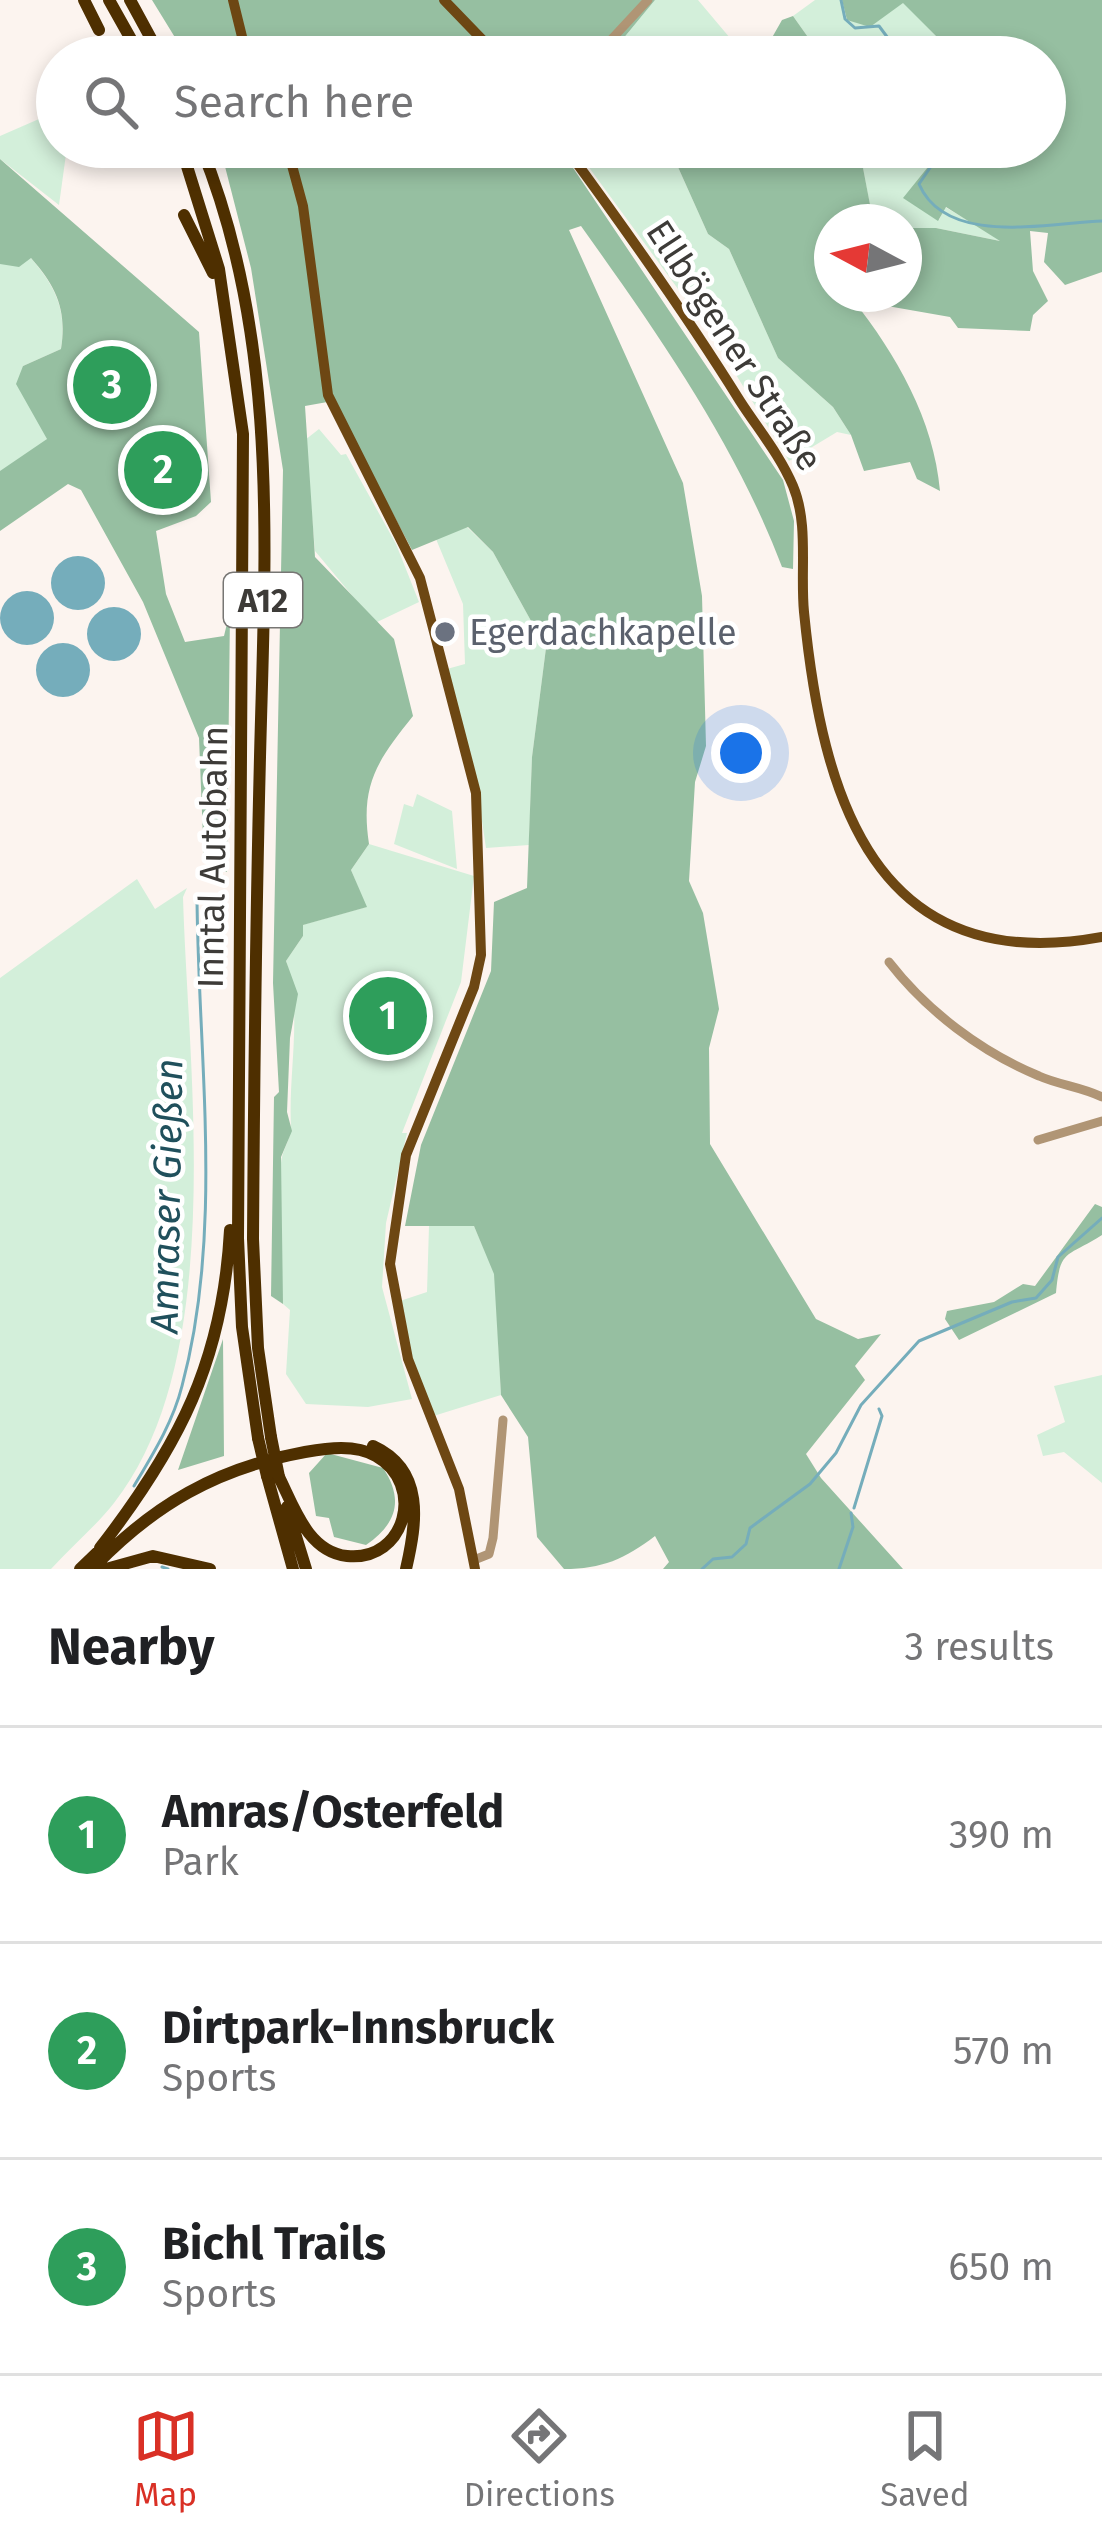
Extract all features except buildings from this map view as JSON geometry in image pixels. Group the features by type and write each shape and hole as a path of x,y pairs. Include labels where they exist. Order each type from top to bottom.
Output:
{"highway":[{"path":"84,0 99,30"},
{"path":"109,0 129,36"},
{"path":"130,0 150,36"},
{"name":"Inntal Autobahn","path":"188,168 223,289 243,434 238,1199 242,1327 293,1569"},
{"name":"Inntal Autobahn","path":"208,168 238,263 261,431 254,1262 265,1438"},
{"path":"184,214 223,289"},
{"path":"97,1552 154,1477 199,1390 221,1313 238,1199"},
{"path":"80,1569 162,1497 214,1469 296,1447 350,1441 387,1453 409,1479 415,1523 406,1569"},
{"path":"92,1569 147,1517 194,1486 250,1464 319,1450 363,1451 386,1463 404,1490 403,1521 380,1549 356,1556 335,1553 310,1534 273,1477"},
{"name":"Inntal Autobahn","path":"273,1477 306,1569"},
{"path":"106,1569 153,1556 210,1569"}],"main road":[{"path":"233,0 242,36"},
{"path":"444,0 479,36"},
{"path":"293,168 303,206 320,353 339,425 393,517 420,578 476,793 481,955 474,987 406,1155 390,1264 408,1359 459,1490 474,1565"},
{"name":"Ellbögener Straße","path":"580,168 708,346 791,481 801,511 802,590 818,722 838,791 870,857 916,907 957,929 1016,942 1102,937"}],"street":[{"path":"615,36 648,0"},
{"path":"889,962 907,986 968,1036 1037,1076 1102,1097"},
{"path":"1038,1140 1102,1121"},
{"path":"474,1565 489,1554 493,1538 503,1420"}],"green space":[{"path":"152,0 655,0 625,36 174,36"},
{"path":"655,0 698,0 728,36 625,36"},
{"path":"815,0 842,0 847,20 903,2 936,36 807,36 793,16"},
{"path":"842,0 1102,0 1102,272 1065,285 1044,262 1048,233 1030,231 1033,271 1048,301 1033,315 1030,331 958,328 950,317 921,312 922,228 1000,241 946,207 938,221 922,210 922,204 903,198 927,168 1066,168 1066,36 936,36 903,3 870,27 847,20"},
{"path":"793,16 807,36 773,36 782,20"},
{"path":"36,120 36,168 64,168 59,205 0,159 0,136"},
{"path":"0,159 199,332 211,502 196,516 156,531 166,594 185,642 224,636 230,611 227,872 204,862 199,738 143,602 81,490 68,484 0,531 0,471 47,439 16,384 23,366 61,349 62,323 54,290 31,258 19,267 0,264"},
{"path":"225,168 573,168 783,480 794,521 793,569 782,567 742,477 666,349 581,226 569,230 683,483 702,596 706,746 695,782 689,881 703,913 719,1009 709,1048 710,1144 816,1319 858,1339 881,1334 855,1366 865,1380 806,1454 821,1478 903,1569 663,1569 669,1562 655,1536 612,1561 564,1569 537,1537 528,1437 501,1395 494,1274 474,1226 405,1226 421,1145 491,971 494,902 527,888 532,757 546,648 493,552 468,527 412,550 333,401 305,406 315,557 394,639 413,716 381,761 369,789 369,844 351,870 367,907 303,925 303,936 286,961 298,994 290,1038 287,1112 292,1131 281,1157 283,1304 271,1296 274,1097 279,1092 273,983 283,470 251,268"},
{"path":"589,168 678,168 708,234 729,249 778,358 833,407 851,435 837,432 789,461 711,334"},
{"path":"678,168 863,168 870,204 814,204 814,312 862,312 884,343 921,414 940,491 917,479 910,462 864,471 851,435 833,407 778,358 729,249 708,234"},
{"path":"863,168 934,168 939,220 945,207 1005,242 922,228 922,204 870,204"},
{"path":"30,237 71,300 31,255 19,267 30,257 58,300 61,349 23,366 47,439 0,520 0,264"},
{"path":"319,429 341,455 346,454 396,544 419,602 375,623 315,551 305,440"},
{"path":"467,527 493,552 546,648 532,757 529,845 486,848 474,767 447,669 465,664 463,604 436,539"},
{"path":"417,794 452,811 457,869 394,844 404,804 413,807"},
{"path":"369,844 474,876 461,982 402,1133 407,1133 386,1223 382,1287 412,1399 368,1407 306,1404 286,1374 290,1310 283,1304 279,1252 280,1181 291,1131 294,1043 294,1000 286,961 303,936 302,925 366,907 351,870"},
{"path":"137,879 155,909 187,888 183,897 193,1211 187,1294 174,1372 150,1443 107,1512 51,1569 0,1569 0,978"},
{"path":"1095,1204 1102,1207 1102,1235 1063,1261 1056,1293 959,1340 945,1319 947,1311 994,1302 1023,1284 1035,1286"},
{"path":"429,1226 474,1226 495,1274 501,1395 427,1418 394,1303 427,1292"},
{"path":"223,1339 224,1456 178,1470"},
{"path":"1102,1375 1102,1483 1064,1452 1043,1456 1037,1435 1065,1422 1054,1386"},
{"path":"327,1453 383,1468 390,1479 395,1500 391,1520 366,1545 334,1537 329,1518 316,1516 309,1473"}],"water":[{"path":"78,556 97,564 105,583 97,602 78,610 59,602 51,583 59,564"},
{"path":"27,591 46,599 54,618 46,637 27,645 8,637 0,618 8,599"},
{"path":"114,607 133,615 141,634 133,653 114,661 95,653 87,634 95,615"},
{"path":"63,643 82,651 90,670 82,689 63,697 44,689 36,670 44,651"}],"waterway":[{"path":"841,0 845,19 855,28 879,26 886,36"},
{"path":"930,168 919,184 932,204 951,217 1000,227 1102,221"},
{"name":"Amraser Gießen","path":"134,1486 178,1399 195,1327 202,1266 206,1143 197,897"},
{"path":"702,1569 713,1559 732,1557 746,1544 750,1528 810,1484 836,1453 861,1405 919,1341 1012,1302 1036,1298 1052,1280 1058,1257 1102,1218"},
{"path":"854,1508 882,1416 879,1409"},
{"path":"839,1569 853,1527 851,1513"},
{"name":"Amraser Gießen","path":"162,1567 168,1569"}],"place":[{"name":"Bichl Trails","path":"112,385"},
{"name":"Dirtpark-Innsbruck","path":"163,470"},
{"name":"Egerdachkapelle","path":"445,632"},
{"name":"Amras/Osterfeld","path":"388,1016"}]}
